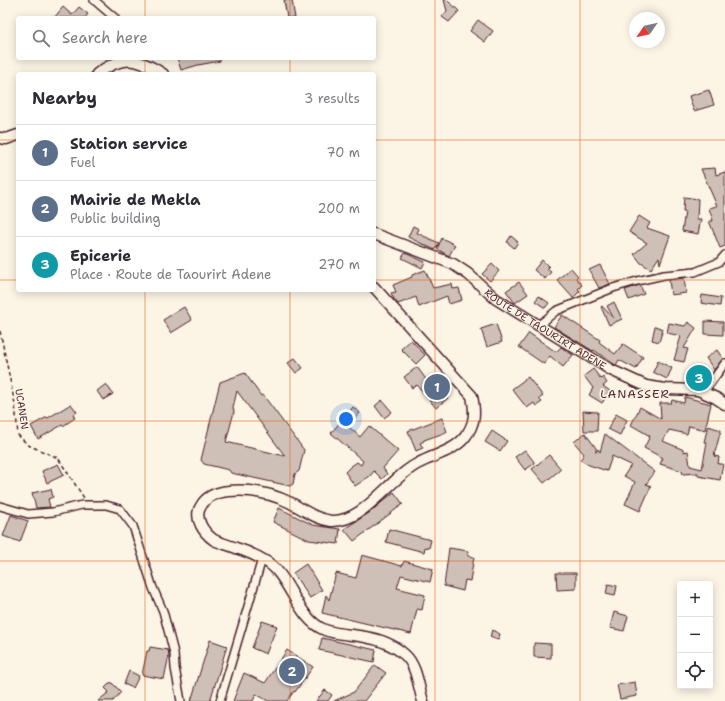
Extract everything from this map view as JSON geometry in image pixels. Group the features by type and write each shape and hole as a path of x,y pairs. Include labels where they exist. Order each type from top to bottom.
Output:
{"main road":[{"path":"100,72 108,66 121,61 147,61 161,72"},
{"path":"0,138 6,139 16,136"},
{"name":"ROUTE DE TAOURIRT ADENE","path":"376,235 453,264 468,274 496,299 611,370 646,386 665,389 698,390 725,404"},
{"path":"376,289 472,396 475,410 473,423 465,437 452,448 418,463 403,472 359,513 345,520 331,521 317,518 270,494 243,490 220,492 209,497 200,506 198,517 202,530 214,540 238,548 262,559 277,570 297,602 312,620 324,630 343,635 366,637 392,646 406,656 415,671 424,701"}],"street":[{"path":"94,0 113,16"},
{"path":"538,326 556,311 613,288 664,275 696,272 719,262 725,255"},
{"path":"704,392 725,364"},
{"path":"0,506 28,514 53,512 82,505 106,505 120,509 133,526 153,588 163,611 171,639 181,701"},
{"path":"220,701 262,559"}],"path":[{"name":"UCANEN","path":"0,331 15,404 18,435 28,445 58,458 89,505"}],"building":[{"path":"284,0 292,0 295,16 287,16"},
{"path":"444,0 447,0 459,11 449,22 442,17 447,11"},
{"path":"63,7 72,15 79,7 88,14 86,16 56,16"},
{"path":"478,20 493,31 485,42 470,31"},
{"path":"178,60 220,60 220,61 181,70"},
{"path":"709,90 714,105 694,111 689,96"},
{"path":"715,168 716,175 725,172 725,246 720,248 709,221 713,221 709,208 717,206 701,169"},
{"path":"684,197 698,199 697,219 701,219 698,234 682,231 685,211 683,211"},
{"path":"639,216 650,223 647,228 670,236 660,264 659,257 651,269 641,263 634,254 647,243 629,232"},
{"path":"413,226 419,229 417,233 439,243 435,250 408,237"},
{"path":"511,236 518,242 514,248 507,242"},
{"path":"442,238 455,245 449,256 437,249"},
{"path":"405,253 425,262 422,268 402,258"},
{"path":"542,260 549,267 547,269 551,272 545,279 534,270"},
{"path":"492,264 499,271 490,281 482,274"},
{"path":"600,265 610,284 599,288 589,270"},
{"path":"571,268 578,276 576,278 582,285 578,289 580,291 573,298 557,280"},
{"path":"425,270 433,288 452,284 453,289 459,288 462,300 449,304 447,296 419,307 416,297 398,304 391,293 396,292 393,285"},
{"path":"684,278 686,293 671,295 669,280"},
{"path":"519,282 528,294 515,303 506,291"},
{"path":"640,285 644,294 629,300 625,290"},
{"path":"702,295 721,298 720,306 701,303"},
{"path":"539,296 549,303 545,308 535,301"},
{"path":"614,302 622,319 609,325 601,307 602,306 614,319 607,306"},
{"path":"184,307 192,320 171,333 163,320"},
{"path":"562,315 600,340 599,342 615,354 623,344 643,357 636,369 619,360 616,365 614,364 594,350 593,351 554,327"},
{"path":"705,321 723,322 723,335 705,334"},
{"path":"688,322 696,328 684,348 688,349 684,362 674,360 681,336 667,333 669,323 685,326"},
{"path":"496,324 502,342 487,347 481,329"},
{"path":"655,326 663,329 659,342 652,340"},
{"path":"529,333 556,352 561,347 573,355 563,367 550,356 544,364 519,347"},
{"path":"411,340 425,355 416,364 401,349"},
{"path":"717,350 723,359 714,370 706,358"},
{"path":"295,358 303,368 296,373 288,363"},
{"path":"658,361 672,368 667,379 653,372"},
{"path":"417,367 428,382 432,379 448,398 436,408 417,385 412,388 404,377"},
{"path":"593,369 601,379 603,377 607,383 603,386 610,391 602,403 589,395 593,388 584,376"},
{"path":"707,370 708,378 703,385 690,383 689,372"},
{"path":"245,373 261,396 263,395 304,450 299,471 295,474 293,484 290,486 231,473 229,470 204,464 201,460 220,382","holes":["237,391 285,456 226,442 234,412 233,407"]},
{"path":"528,377 543,396 539,399 542,402 536,406 534,403 527,408 512,389"},
{"path":"106,384 113,394 103,400 97,391"},
{"path":"685,397 711,404 705,430 689,426 687,434 669,430 663,441 684,450 684,452 688,451 690,466 702,469 707,442 704,442 708,426 721,430 714,456 719,457 718,464 723,464 720,480 698,476 698,473 683,474 682,471 660,464 663,458 644,448 650,436 631,425 640,407 661,419 660,403 671,403 672,400 684,403"},
{"path":"382,400 392,412 384,418 375,406"},
{"path":"71,404 77,412 73,415 75,418 38,439 31,426"},
{"path":"353,407 360,413 348,426 360,437 369,426 398,451 383,468 387,474 382,479 374,471 370,476 355,486 345,472 357,462 361,465 363,461 331,433"},
{"path":"583,411 598,412 597,431 584,431"},
{"path":"616,414 627,420 620,435 608,429"},
{"path":"442,418 447,432 424,440 420,443 423,448 416,451 408,431"},
{"path":"492,431 507,441 500,451 485,442"},
{"path":"585,433 596,448 596,452 598,449 600,452 605,434 655,472 646,484 651,486 640,511 625,504 635,482 624,476 631,465 612,456 607,471 589,465 580,460 584,454 574,442"},
{"path":"525,450 535,463 525,470 515,457"},
{"path":"549,455 561,469 544,483 532,469"},
{"path":"58,464 64,475 47,483 42,471"},
{"path":"51,489 53,497 48,499 50,507 36,508 32,493"},
{"path":"394,492 403,504 354,541 344,529 369,513"},
{"path":"279,508 313,525 340,529 338,544 309,540 273,522"},
{"path":"11,515 28,521 20,542 3,536"},
{"path":"389,529 431,540 429,548 425,547 424,552 386,542"},
{"path":"449,548 468,551 468,556 474,557 470,581 465,580 463,591 444,586"},
{"path":"362,555 402,566 404,561 433,569 430,582 401,575 397,588 425,595 422,610 417,609 411,634 322,613 326,595 329,600 336,573 356,578"},
{"path":"306,564 322,590 310,598 293,573"},
{"path":"556,573 576,573 576,589 557,590"},
{"path":"608,584 617,586 615,596 606,594"},
{"path":"614,612 628,616 624,631 610,628"},
{"path":"262,621 277,626 266,654 252,648"},
{"path":"492,630 500,634 498,640 490,637"},
{"path":"322,638 376,650 374,662 319,650"},
{"path":"210,640 227,646 210,701 191,701"},
{"path":"534,643 551,644 551,658 534,657"},
{"path":"150,647 168,650 169,655 164,679 142,675 147,651 149,651"},
{"path":"287,650 313,667 287,701 268,701 256,694 253,701 233,701 244,673 265,683"},
{"path":"375,665 386,673 364,701 334,701 354,692"},
{"path":"129,671 139,676 133,688 124,684"},
{"path":"111,682 121,692 113,701 98,701 109,692 105,688"},
{"path":"635,682 637,696 620,699 617,685"},
{"path":"325,690 332,695 328,701 316,701"}],"place":[{"name":"Epicerie","path":"699,378"},
{"name":"Station service","path":"437,387"},
{"name":"Mairie de Mekla","path":"292,671"}],"district":[{"name":"LANASSER","path":"635,394"}]}
